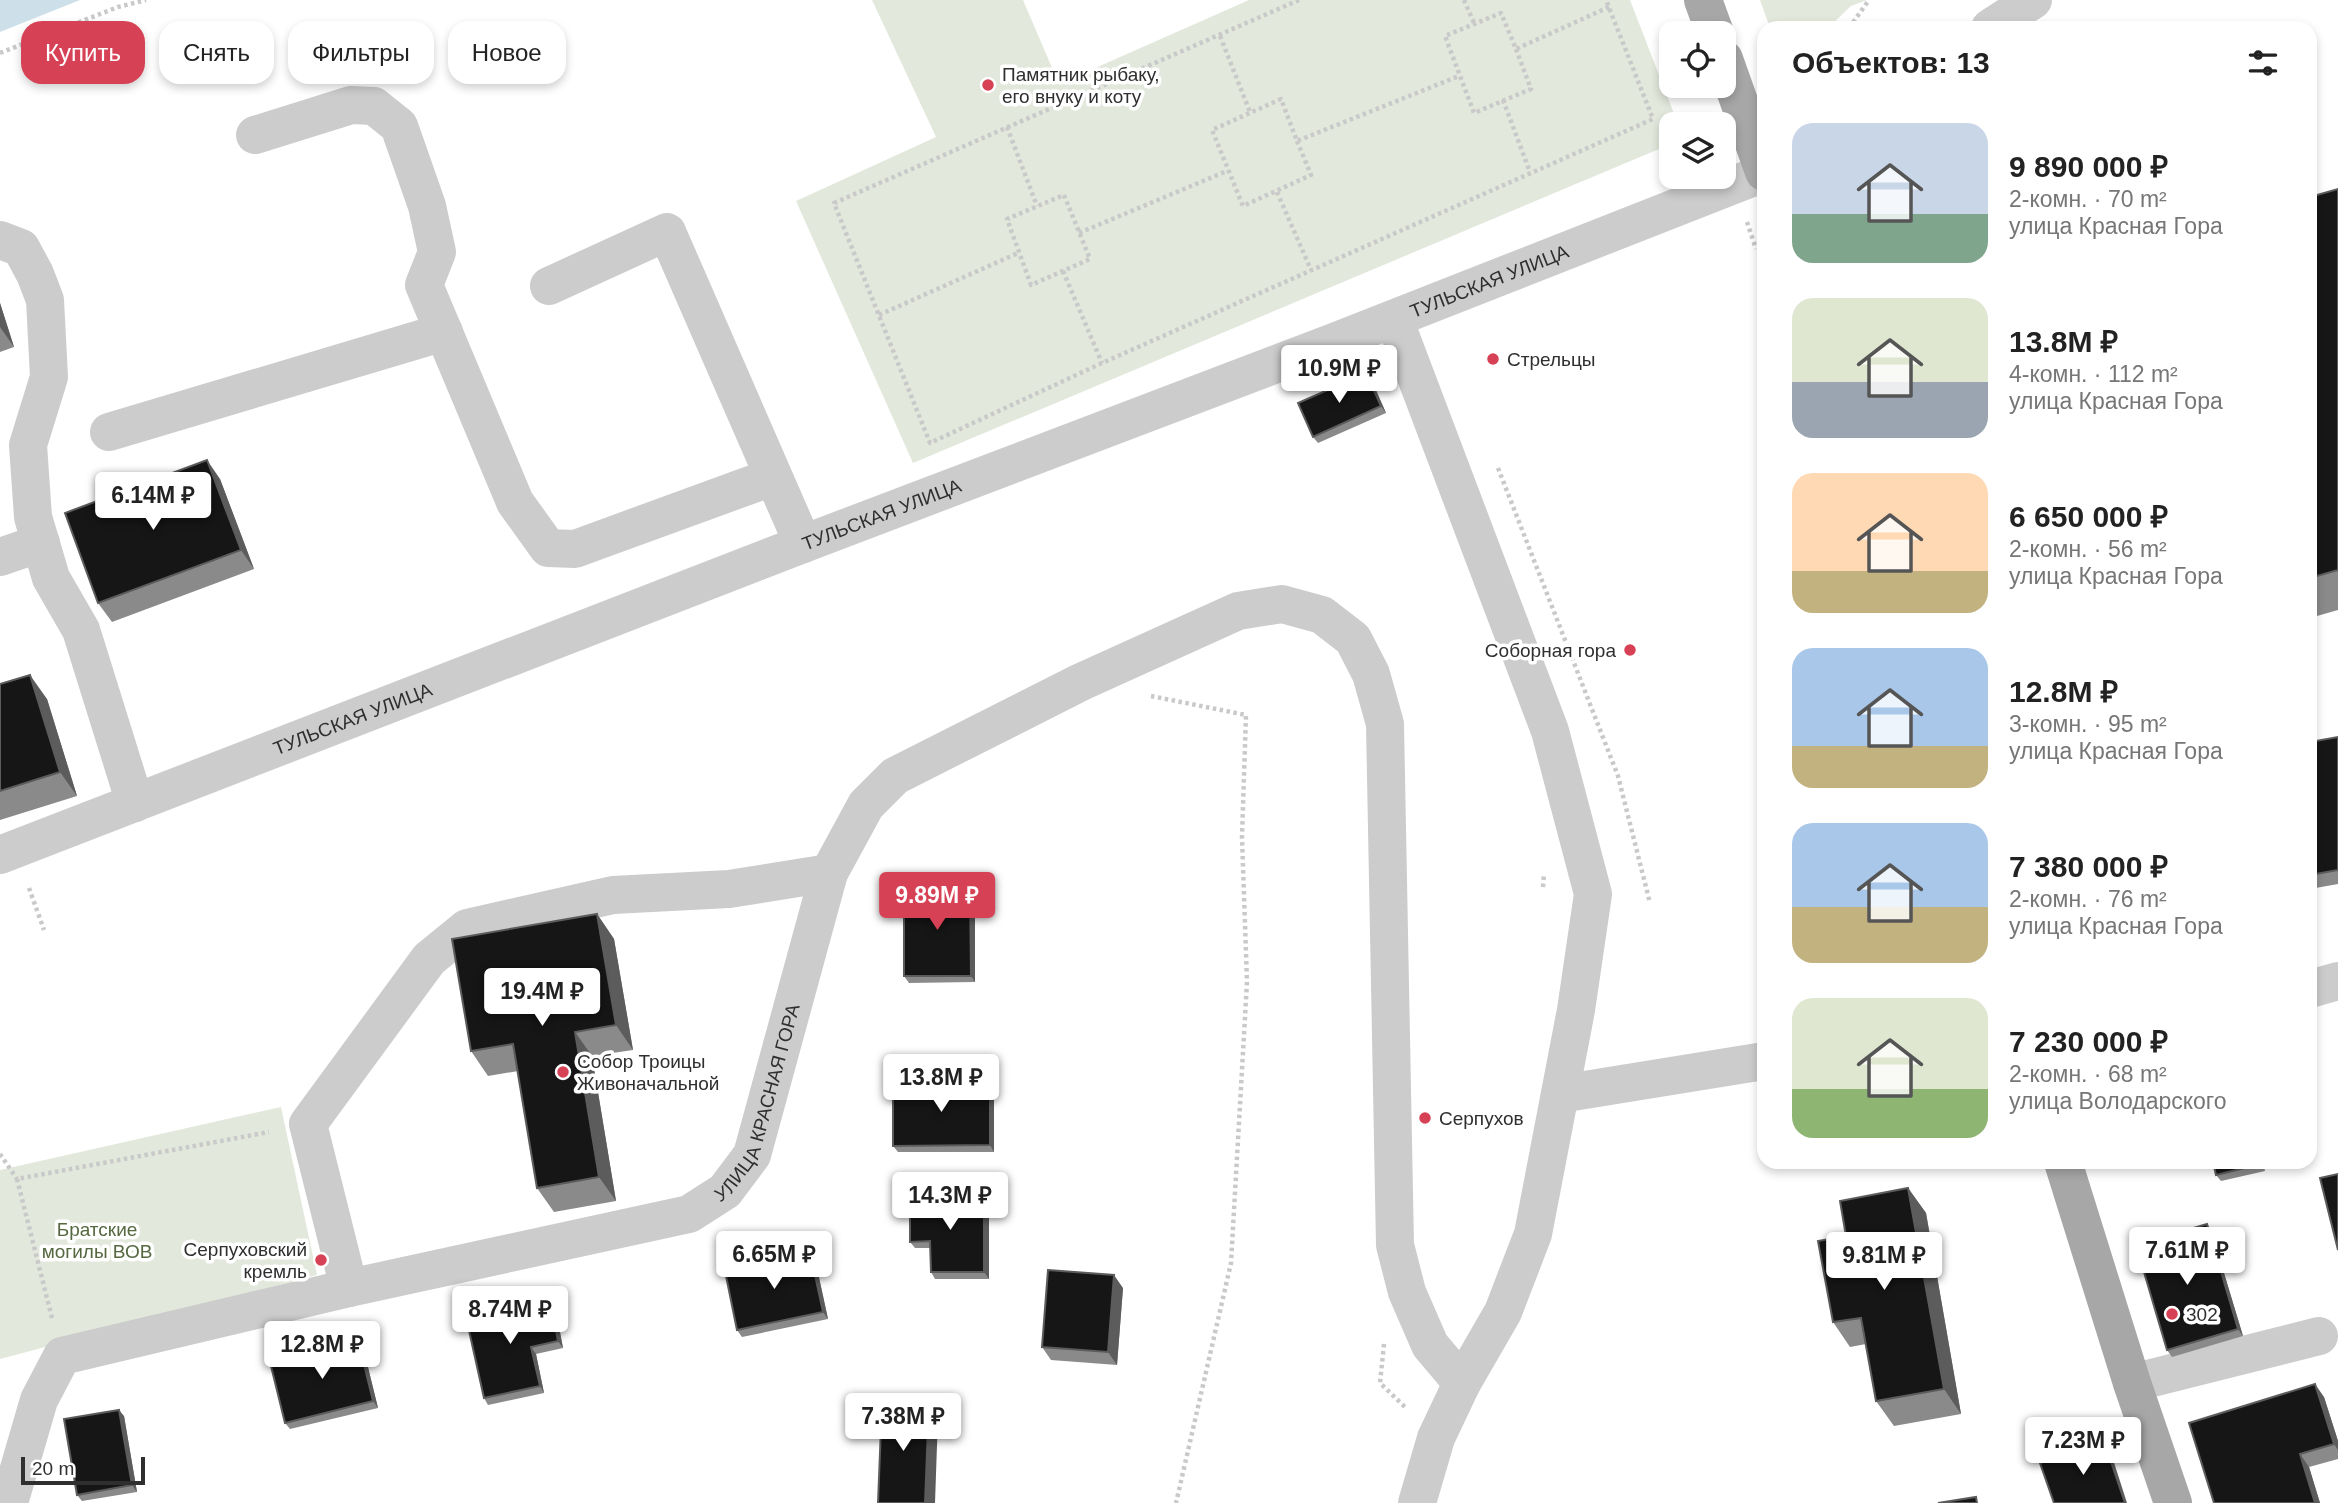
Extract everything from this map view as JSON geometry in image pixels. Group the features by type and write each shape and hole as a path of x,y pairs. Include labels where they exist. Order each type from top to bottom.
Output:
{"main road":[{"path":"1703,0 1711,21"},
{"path":"1736,93 1757,153"},
{"path":"2065,1169 2132,1383 2173,1503"}],"street":[{"path":"2001,21 2034,0"},
{"path":"256,135 351,105 374,106 398,126 427,206 438,252 424,285 516,502 548,548 575,549 772,477"},
{"name":"ТУЛЬСКАЯ УЛИЦА","path":"13,866 135,803 1394,319 1757,176"},
{"path":"549,286 667,232 803,544"},
{"path":"0,240 21,248 45,300 50,377 28,445 33,517 51,578 80,630 135,803"},
{"path":"1394,319 1550,731 1593,894 1576,1010 1533,1234 1503,1312 1462,1383 1436,1438 1418,1503"},
{"path":"109,432 444,332"},
{"path":"0,557 41,543"},
{"name":"УЛИЦА КРАСНАЯ ГОРА","path":"62,1356 349,1288 689,1214 725,1191 752,1155 829,873 866,806 895,776 1081,682 1237,611 1282,604 1322,615 1353,639 1371,674 1385,724 1395,1245 1407,1292 1430,1345 1462,1383"},
{"path":"349,1288 308,1124 429,959 467,928 613,895 729,889 829,873"},
{"path":"2317,987 2338,981"},
{"path":"1560,1094 1757,1062"},
{"path":"2132,1383 2319,1336"},
{"path":"9,1503 39,1400 62,1356"}],"path":[{"path":"0,53 118,7 146,0"},
{"path":"1299,0 834,203 930,443 1102,363 1653,120 1606,0"},
{"path":"1464,0 1474,23"},
{"path":"1854,21 1869,0"},
{"path":"1516,49 1609,7"},
{"path":"1501,13 1516,49 1531,89 1474,113 1445,36 1501,13"},
{"path":"1220,36 1250,112"},
{"path":"1297,141 1459,76"},
{"path":"1281,100 1297,141 1311,176 1243,206 1212,131 1281,100"},
{"path":"1503,100 1530,172"},
{"path":"1007,127 1037,206"},
{"path":"1079,233 1227,171"},
{"path":"1277,192 1311,270"},
{"path":"1064,195 1079,233 1090,258 1031,285 1017,253 1007,219 1064,195"},
{"path":"879,315 1017,253"},
{"path":"1063,271 1102,363"},
{"path":"1144,695 1246,715 1242,837 1247,982 1231,1263 1176,1503"},
{"path":"13,866 44,930"},
{"path":"17,1179 308,1124"},
{"path":"0,1154 17,1179 62,1356"}],"green space":[{"path":"872,0 1023,0 1059,84 1249,0 1630,0 1659,75 1659,98 1668,98 1673,112 1659,112 1659,149 913,463 796,201 936,137"},
{"path":"1760,0 1867,0 1851,6 1835,21 1768,21"},
{"name":"Братские могилы ВОВ","path":"281,1107 317,1275 0,1359 0,1170"}],"shaded area":[{"path":"0,0 80,0 28,21 21,21 21,24 0,32"}],"building":[{"path":"2338,189 2338,570 2317,576 2317,195"},
{"path":"1366,373 1381,406 1313,437 1298,403"},
{"path":"207,460 241,550 98,603 65,513"},
{"path":"30,675 60,772 0,791 0,684"},
{"path":"2338,737 2338,870 2317,874 2317,741"},
{"path":"904,888 970,888 971,976 904,976"},
{"name":"Собор Троицы Живоначальной","path":"597,914 616,1025 575,1032 599,1177 537,1188 513,1044 471,1051 452,939"},
{"path":"893,1083 990,1083 990,1145 893,1146"},
{"path":"2215,1169 2241,1169 2216,1175"},
{"path":"2338,1174 2338,1250 2320,1178"},
{"path":"1908,1188 1944,1389 1876,1401 1861,1318 1833,1322 1818,1241 1846,1236 1840,1201"},
{"path":"910,1197 984,1197 984,1272 931,1272 930,1241 910,1242"},
{"path":"2207,1224 2238,1329 2167,1350 2136,1245"},
{"path":"810,1252 823,1312 737,1330 725,1271"},
{"path":"1048,1270 1114,1275 1108,1352 1042,1347"},
{"path":"550,1300 558,1341 531,1347 540,1386 484,1398 466,1317"},
{"path":"358,1340 373,1401 285,1423 270,1362"},
{"path":"2315,1384 2334,1444 2300,1454 2315,1503 2214,1503 2189,1423"},
{"path":"882,1402 929,1403 925,1503 878,1503"},
{"path":"119,1410 132,1485 77,1495 64,1419"},
{"path":"2104,1441 2125,1503 2054,1503 2040,1463"},
{"path":"1976,1497 1977,1503 1938,1503"}],"place":[{"name":"Памятник рыбаку, его внуку и коту","path":"988,85"},
{"name":"Стрельцы","path":"1493,359"},
{"name":"Соборная гора","path":"1630,650"},
{"name":"Собор Троицы Живоначальной","path":"563,1072"},
{"name":"Серпухов","path":"1425,1118"},
{"name":"Серпуховский кремль","path":"321,1260"},
{"name":"302","path":"2172,1314"}]}
